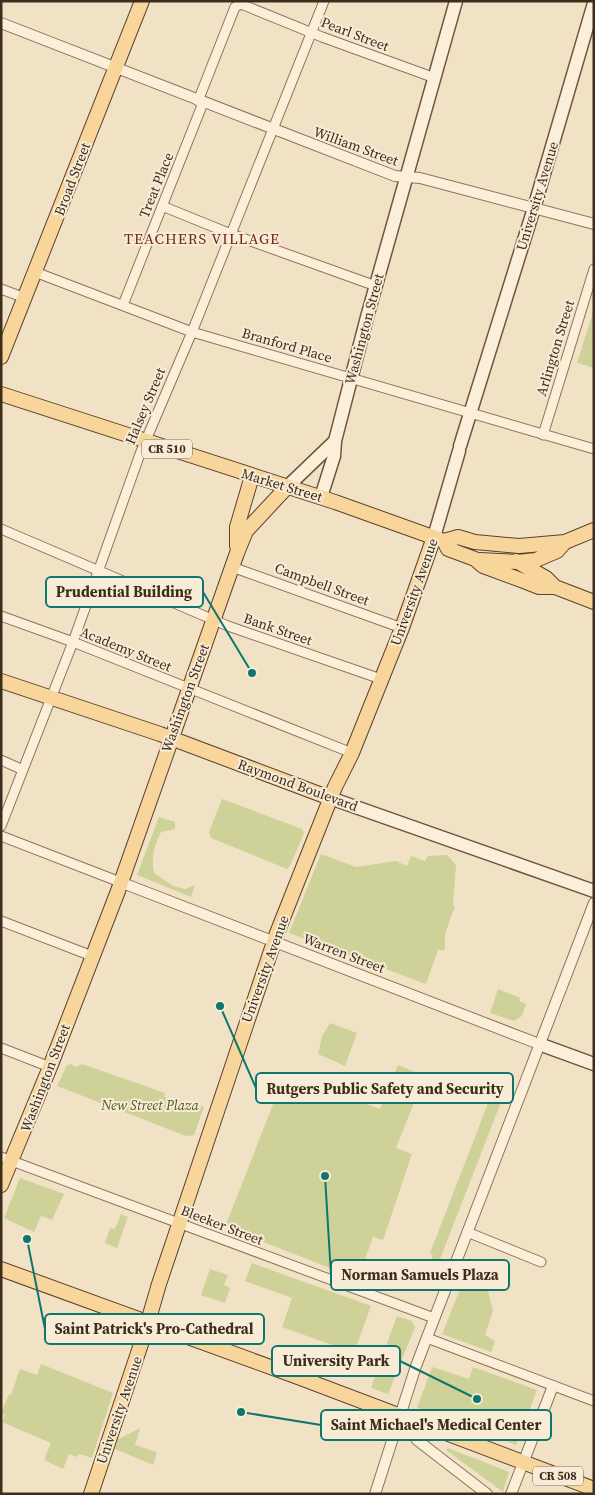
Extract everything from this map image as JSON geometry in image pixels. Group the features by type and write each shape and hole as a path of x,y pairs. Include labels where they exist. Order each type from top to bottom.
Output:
{"main road":[{"name":"Broad Street","path":"1,357 142,1"},
{"name":"Washington Street","path":"1,1185 6,1159 50,1067 120,882 188,688 246,531 287,487 336,441 376,286 456,1"},
{"name":"University Avenue","path":"91,1494 179,1223 274,943 330,798 352,753 439,539 459,448 534,208 594,3"},
{"name":"Market Street","path":"1,394 322,497 439,539 448,549 476,559 483,566 540,587 555,587 594,602"},
{"path":"322,497 334,456 336,441"},
{"path":"237,552 237,527 252,476"},
{"name":"CR 510","path":"439,539 458,537 475,542 519,546 564,542 594,530"},
{"name":"Market Street","path":"475,542 518,562 546,578 555,587"},
{"name":"CR 510","path":"518,562 536,560 557,551 564,542"},
{"path":"476,559 518,562"},
{"name":"Raymond Boulevard","path":"1,681 171,738 330,798 594,891"},
{"name":"Warren Street","path":"539,1044 594,1064"},
{"name":"CR 508","path":"1,1269 399,1415 417,1424 594,1490"}],"street":[{"name":"Halsey Street","path":"1,826 73,642 145,441 192,332 324,1"},
{"name":"Pearl Street","path":"238,4 435,78"},
{"name":"Treat Place","path":"123,305 238,4"},
{"name":"William Street","path":"1,23 390,174 420,178 594,224"},
{"path":"162,206 231,234 376,286"},
{"name":"Arlington Street","path":"543,435 594,269"},
{"name":"Branford Place","path":"35,272 192,332 594,449"},
{"path":"1,290 25,298"},
{"name":"Bank Street","path":"1,529 214,620 381,678"},
{"name":"Campbell Street","path":"232,567 402,628"},
{"name":"Academy Street","path":"1,616 73,642 352,753"},
{"path":"1,760 23,770"},
{"name":"Warren Street","path":"1,836 539,1044"},
{"path":"374,1494 399,1415 434,1318 594,903"},
{"path":"1,921 92,956"},
{"path":"1,1048 50,1067"},
{"name":"Bleeker Street","path":"6,1159 434,1318"},
{"path":"467,1232 541,1262"},
{"path":"427,1338 594,1401"},
{"path":"511,1494 553,1386"},
{"path":"399,1415 417,1440 487,1494"}],"green space":[{"path":"594,309 594,368 577,363"},
{"path":"222,799 302,829 304,833 287,869 211,838 209,832"},
{"path":"159,817 175,822 175,829 161,832 154,852 154,873 173,886 185,889 195,885 191,897 137,875"},
{"path":"321,854 356,867 396,861 407,866 411,856 425,861 428,856 447,855 456,865 453,905 455,906 445,934 445,950 438,950 426,984 289,933"},
{"path":"498,989 520,998 519,1001 526,1004 522,1016 514,1021 490,1013"},
{"path":"330,1023 357,1033 345,1066 318,1054 322,1036"},
{"name":"New Street Plaza","path":"71,1064 76,1067 82,1064 165,1093 164,1097 204,1107 194,1135 186,1136 57,1086 67,1065"},
{"path":"398,1065 420,1074 419,1090 396,1148 412,1154 383,1240 373,1237 358,1279 225,1227 285,1074 296,1076 380,1109"},
{"path":"494,1088 505,1092 430,1285 423,1283 433,1255 430,1253"},
{"path":"20,1178 64,1194 52,1220 41,1216 34,1232 4,1218"},
{"path":"121,1214 128,1217 117,1248 105,1243 110,1228 115,1229"},
{"path":"252,1263 371,1306 354,1353 282,1327 292,1298 245,1281"},
{"path":"210,1269 228,1275 224,1285 230,1288 225,1303 201,1295"},
{"path":"465,1277 487,1287 493,1311 485,1335 495,1341 491,1352 442,1334"},
{"path":"397,1316 412,1321 415,1327 388,1394 371,1388"},
{"path":"41,1364 113,1393 92,1458 79,1454 77,1457 69,1454 63,1469 44,1460 51,1443 2,1422 5,1415 1,1412 9,1395 11,1395 20,1369 37,1375"},
{"path":"432,1367 469,1379 473,1367 537,1390 516,1445 417,1408"},
{"path":"140,1428 135,1445 157,1452 153,1465 115,1449 117,1440"},
{"path":"448,1448 509,1472 503,1492 446,1450"}],"place":[{"name":"Prudential Building","path":"252,673"},
{"name":"Rutgers Public Safety and Security","path":"220,1006"},
{"name":"Norman Samuels Plaza","path":"325,1176"},
{"name":"Saint Patrick's Pro-Cathedral","path":"27,1239"},
{"name":"University Park","path":"477,1399"},
{"name":"Saint Michael's Medical Center","path":"241,1412"}],"district":[{"name":"TEACHERS VILLAGE","path":"202,238"}]}
